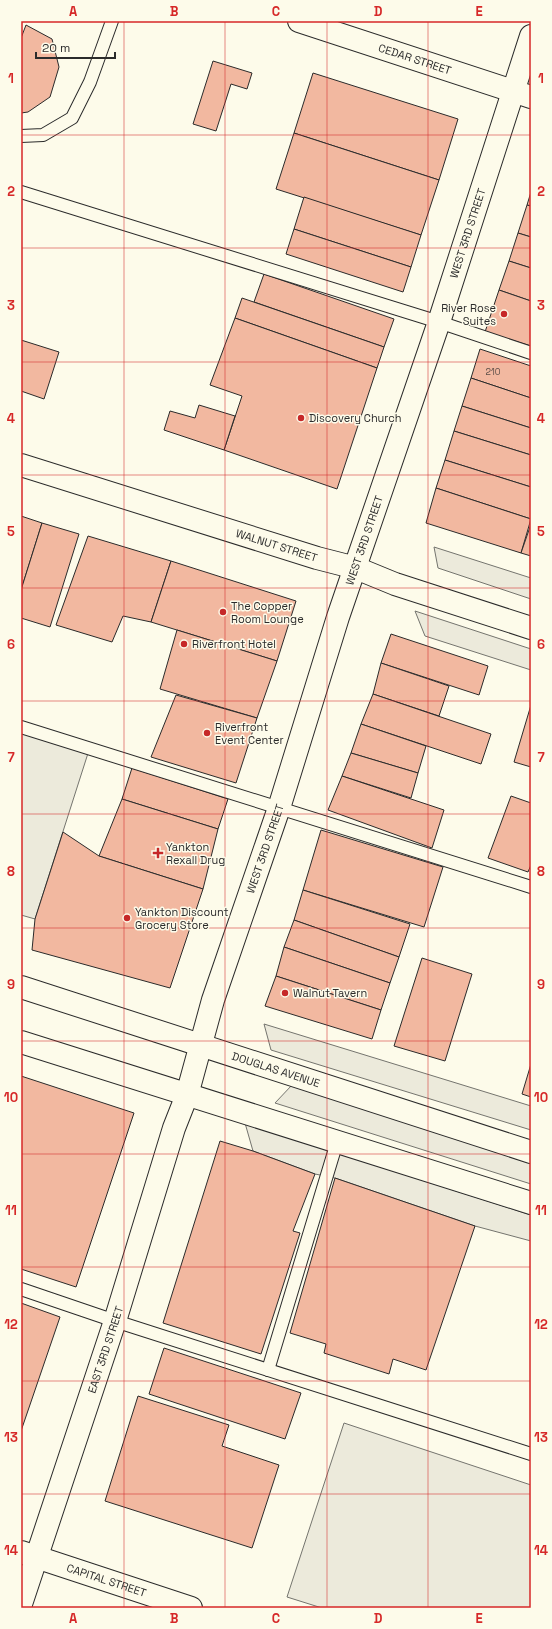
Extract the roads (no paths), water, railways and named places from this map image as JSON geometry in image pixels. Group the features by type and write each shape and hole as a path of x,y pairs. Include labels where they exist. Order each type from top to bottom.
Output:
{"street":[{"name":"CEDAR STREET","path":"299,21 522,94"},
{"name":"WEST 3RD STREET","path":"187,1095 213,1000 279,808 338,617 439,322 522,94 531,36"},
{"name":"WALNUT STREET","path":"21,465 317,558 356,568 395,584 531,628"},
{"name":"DOUGLAS AVENUE","path":"21,987 531,1152"},
{"path":"21,1042 531,1203"},
{"name":"EAST 3RD STREET","path":"21,1604 29,1554 115,1321 174,1128 187,1095"},
{"name":"CAPITAL STREET","path":"29,1554 191,1608"}],"lane":[{"path":"21,136 42,135 72,118 90,82 112,21"},
{"path":"21,192 439,322 531,353"},
{"path":"21,727 531,887"},
{"path":"268,1370 337,1142"},
{"path":"21,1289 115,1321 531,1454"}],"place":[{"name":"River Rose Suites","path":"504,314"},
{"name":"Discovery Church","path":"301,418"},
{"name":"The Copper Room Lounge","path":"223,612"},
{"name":"Riverfront Hotel","path":"184,644"},
{"name":"Riverfront Event Center","path":"207,733"},
{"name":"Yankton Rexall Drug","path":"158,853"},
{"name":"Yankton Discount Grocery Store","path":"127,918"},
{"name":"Walnut Tavern","path":"285,993"}]}
